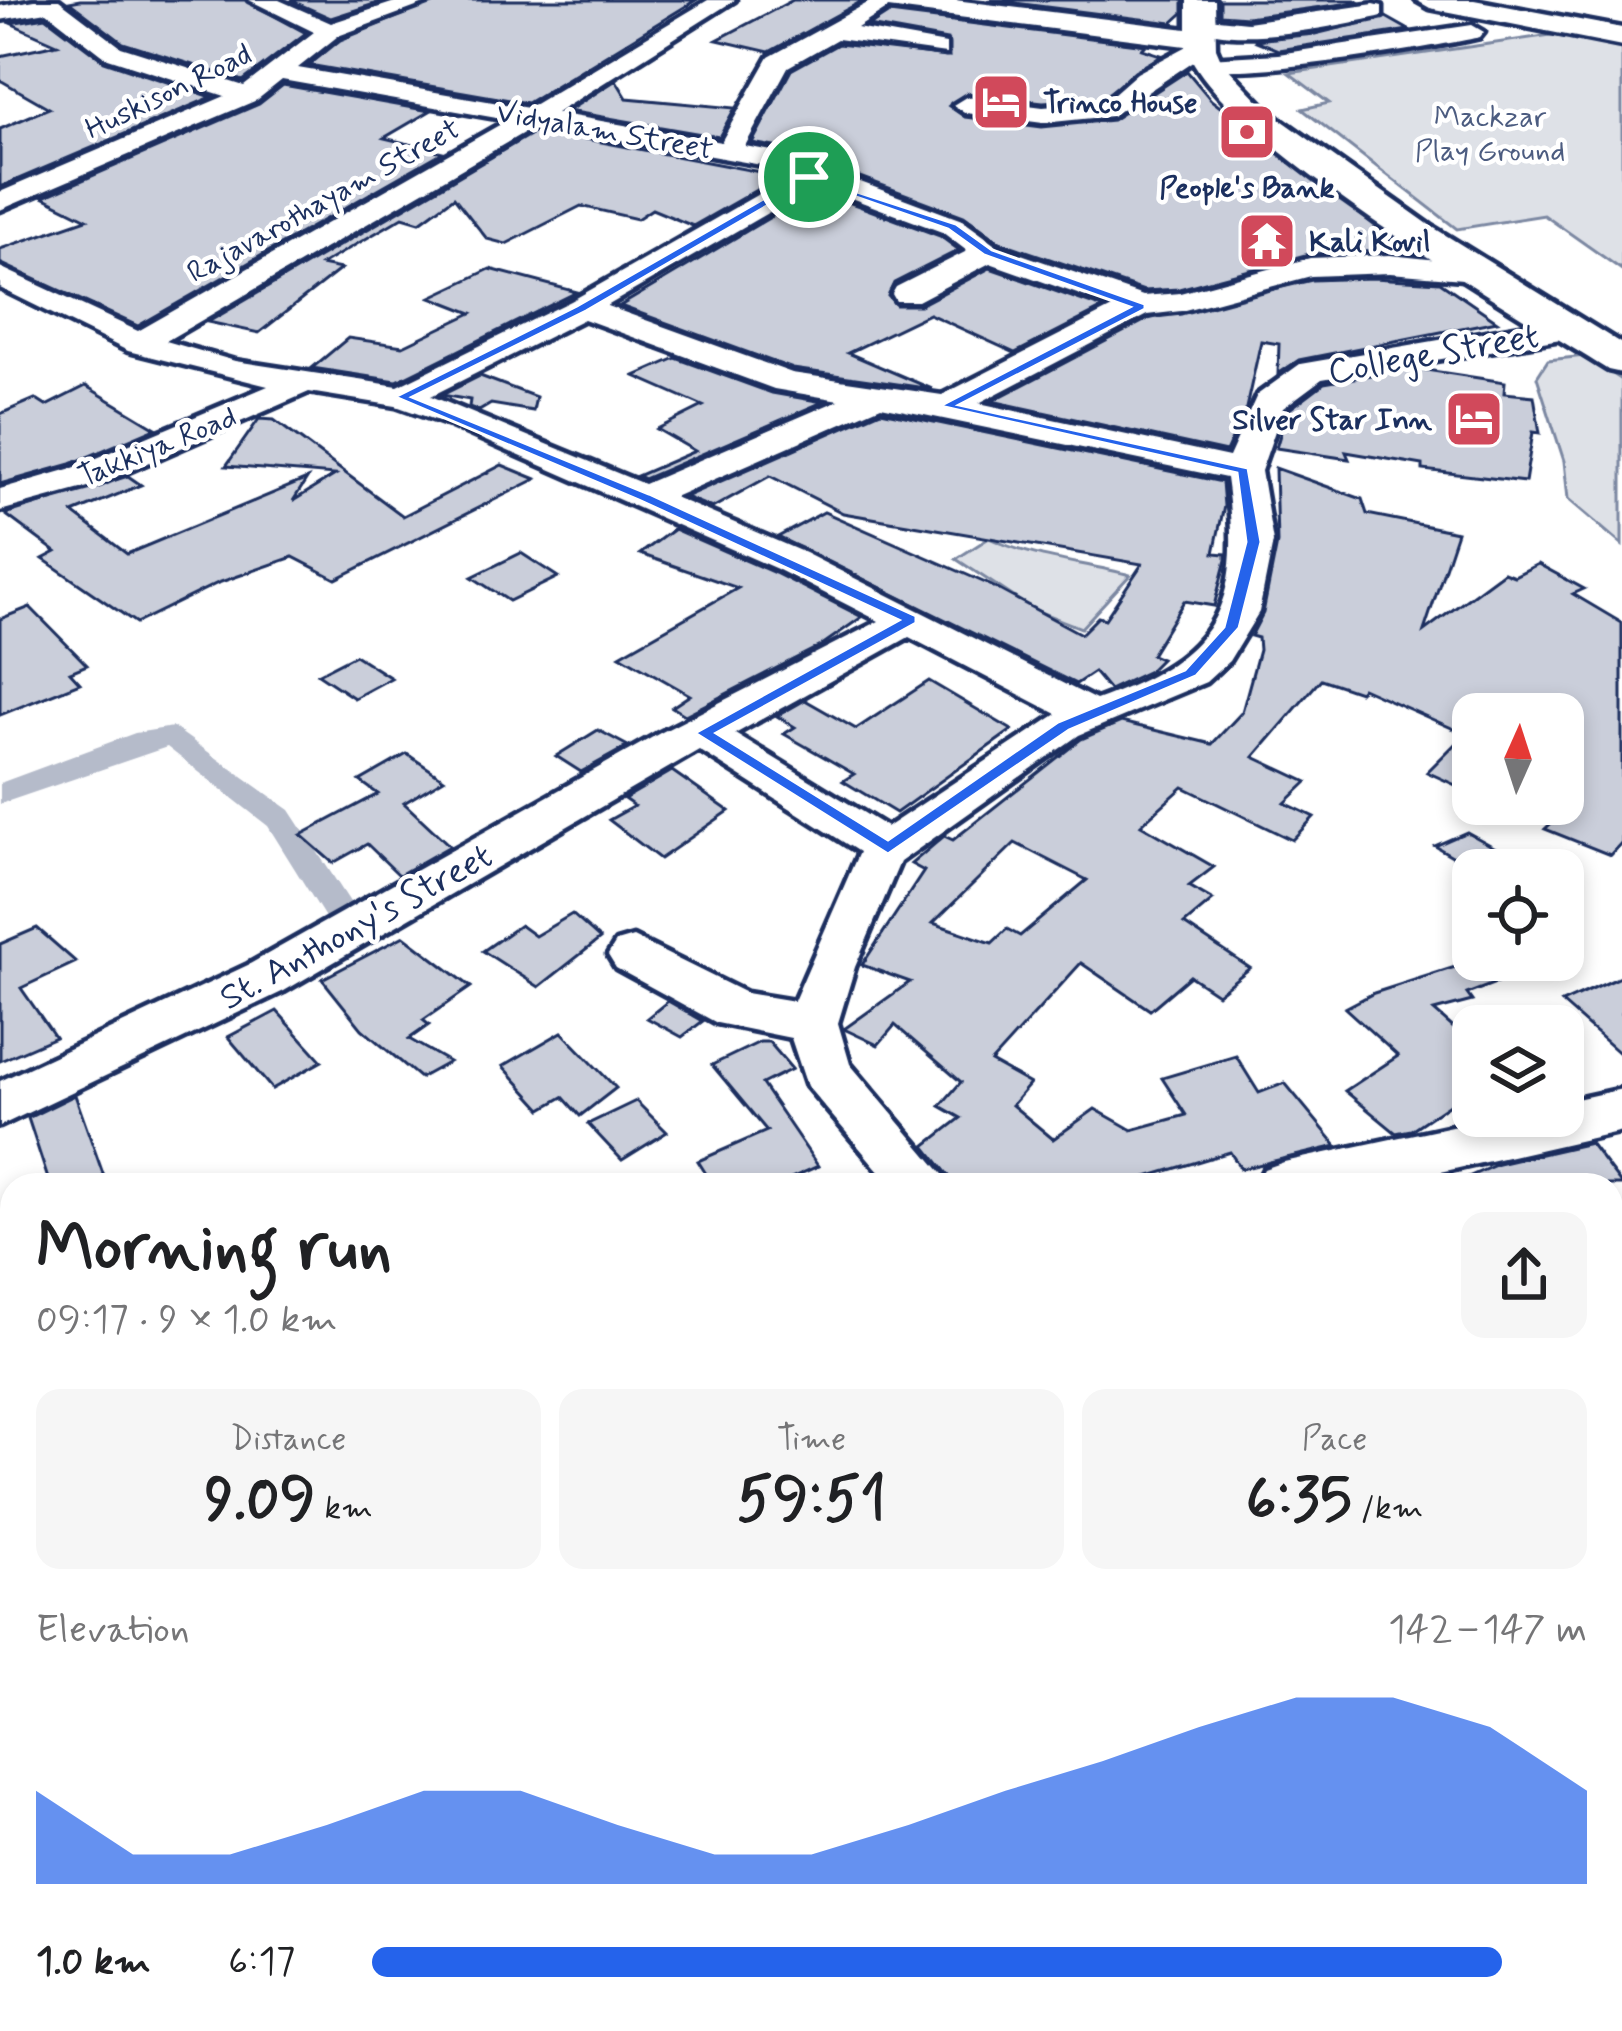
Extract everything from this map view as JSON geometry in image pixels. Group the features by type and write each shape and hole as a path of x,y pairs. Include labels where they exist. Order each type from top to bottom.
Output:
{"main road":[{"path":"889,0 1214,27 1239,101 1281,137 1475,272 1622,361"},
{"path":"1430,0 1622,37"}],"street":[{"path":"260,0 330,31"},
{"name":"Huskison Road","path":"0,202 248,94 330,31 424,0"},
{"name":"Rajavarothayam Street","path":"139,344 349,218 532,119 724,0"},
{"path":"729,151 778,62 889,0"},
{"path":"966,105 1043,115 1112,107 1214,27 1326,0"},
{"path":"1214,27 1247,29 1374,11 1340,0"},
{"path":"0,13 47,3 113,52 248,94"},
{"path":"1214,27 1251,60 1278,61 1472,32 1455,22 1424,22 1256,45 1251,60"},
{"path":"834,31 938,49"},
{"name":"Vidyalam Street","path":"278,72 773,159 809,177 952,226 988,252 1140,306 1181,302 1310,267 1390,264 1475,272"},
{"path":"1018,137 1043,115"},
{"path":"402,397 582,308 809,177"},
{"path":"907,294 988,252"},
{"path":"0,277 139,344 232,370 402,397 644,497 911,620 1089,713"},
{"path":"947,406 1140,306"},
{"path":"582,308 786,382 947,406 1243,471"},
{"name":"College Street","path":"888,848 1089,713 1135,700 1191,673 1232,628 1254,542 1243,471 1253,432 1269,402 1312,371 1567,328"},
{"name":"Takkiya Road","path":"0,500 86,476 309,380"},
{"path":"644,497 872,398"},
{"name":"St. Anthony's Street","path":"0,1105 266,977 675,742 704,733 911,620"},
{"path":"704,733 888,848 830,967 812,1023 826,1072 913,1173"},
{"path":"633,955 735,1010 812,1023"},
{"path":"1339,1173 1622,1110"}],"green space":[{"name":"Mackzar Play Ground","path":"1558,34 1622,46 1622,270 1544,215 1457,229 1302,109 1329,103 1289,73"},
{"path":"1585,356 1622,380 1622,545 1568,499 1564,461 1537,377 1548,360"},
{"path":"989,538 1040,556 1130,575 1081,628 1032,609 956,559"}],"building":[{"path":"245,0 306,33 243,81 123,43 69,2"},
{"path":"290,0 387,0 331,18"},
{"path":"439,0 696,0 527,103 309,65 340,40"},
{"path":"793,0 864,0 769,52 717,40"},
{"path":"991,0 1183,0 1183,13 1172,23"},
{"path":"1220,0 1358,2 1247,17 1220,15"},
{"path":"889,13 1146,45 1142,49 1161,55 1102,98 1043,102 967,93 949,106 965,117 1042,127 1112,120 1187,71 1211,100 1391,238 1385,251 1309,254 1179,289 1144,291 1000,242 964,216 785,149 752,143 791,70 838,44 949,57 947,40 869,26"},
{"path":"46,17 104,61 212,97 0,187 0,129 49,108 0,80 0,56 57,44 10,23"},
{"path":"1386,17 1409,30 1278,50 1254,40 1315,34"},
{"path":"616,80 627,98 735,108 719,137 568,111"},
{"path":"283,85 430,111 384,138 443,152 138,326 0,263 0,249 87,219 43,197 259,104"},
{"path":"538,130 781,176 693,226 652,209 637,219 581,206 506,244 487,239 454,197 420,222 403,217 321,265 341,269 259,333 208,322"},
{"path":"816,190 940,236 959,250 894,283 888,296 896,305 920,305 990,268 1103,308 1015,353 929,314 848,353 932,389 793,369 620,306"},
{"path":"490,269 577,292 397,381 312,368 348,338 403,346 472,313 431,297"},
{"path":"1312,280 1440,282 1497,321 1299,360 1278,374 1279,344 1261,341 1246,408 1226,452 992,401 1148,319"},
{"path":"676,358 772,393 823,402 644,479 637,476 695,451 657,429 703,406 635,376"},
{"path":"1413,368 1505,382 1504,393 1534,396 1540,433 1533,432 1525,482 1423,470 1423,465 1346,452 1349,459 1276,448 1287,411 1324,383"},
{"path":"480,376 536,397 533,411 491,404 479,411 469,407 470,400 442,395"},
{"path":"86,386 156,428 71,464 0,484 0,414 35,399 46,406"},
{"path":"881,411 1222,482 1224,506 1214,553 1226,554 1226,560 1214,606 1184,601 1151,655 1161,659 1149,671 1109,690 1094,672 1076,684 778,537 824,512 990,585 1081,634 1098,617 1105,619 1142,564 843,513 770,476 712,508 685,497"},
{"path":"259,419 274,420 403,516 502,465 536,479 336,579 293,557 218,583 136,623 43,559 56,552 5,514 128,476 141,485 73,513 127,554 307,479 293,501 335,475 226,466"},
{"path":"1275,468 1362,499 1367,514 1457,532 1424,631 1504,572 1514,576 1538,564 1584,589 1573,594 1622,623 1622,842 1610,855 1545,829 1584,825 1584,693 1452,693 1452,728 1362,688 1359,692 1321,679 1254,757 1307,782 1285,803 1314,817 1292,840 1183,787 1141,825 1214,867 1189,886 1213,900 1184,924 1250,968 1217,994 1190,976 1150,1010 1081,963 991,1062 1030,1084 1012,1105 1053,1139 1095,1109 1132,1130 1186,1115 1162,1078 1236,1056 1259,1093 1285,1083 1337,1146 1241,1169 1230,1152 1160,1173 946,1173 925,1146 961,1118 940,1106 961,1082 895,1025 878,1045 844,1029 910,982 862,965 924,871 911,864 944,836 953,840 1081,739 1121,722 1212,744 1242,712 1259,650 1258,638 1251,636 1263,613 1277,543","holes":["1015,843 1087,880 1020,936 1007,929 992,943 933,923"]},
{"path":"674,529 862,617 822,645 685,715 672,707 690,695 620,655 738,588 640,554"},
{"path":"521,553 558,577 509,601 472,577"},
{"path":"30,607 87,665 70,672 80,683 0,715 0,619"},
{"path":"355,655 391,678 354,698 318,674"},
{"path":"929,681 1012,730 896,813 843,781 854,774 784,734 795,727 777,716 805,700 856,729"},
{"path":"598,730 628,746 581,772 556,756"},
{"path":"1452,747 1452,783 1427,772"},
{"path":"407,754 444,779 404,803 450,846 399,875 367,844 333,863 301,835 378,794 360,781"},
{"path":"672,771 729,811 660,859 609,820 634,806 624,799"},
{"path":"1467,832 1497,849 1452,849 1452,856 1435,846"},
{"path":"572,914 600,939 539,987 483,951 520,925 535,936"},
{"path":"37,928 76,962 21,988 55,1037 0,1061 0,944"},
{"path":"404,936 471,987 423,1020 429,1025 409,1039 449,1062 420,1078 362,1029 322,979"},
{"path":"1452,968 1452,981 1501,981 1467,994 1472,1001 1434,1011 1452,1027 1452,1102 1411,1130 1396,1133 1345,1091 1398,1056 1345,1008 1374,993"},
{"path":"1622,976 1622,1056 1584,1022 1584,1005 1562,1003"},
{"path":"668,1001 703,1021 682,1037 647,1018"},
{"path":"277,1011 322,1061 272,1089 228,1037"},
{"path":"562,1032 616,1088 580,1116 563,1097 542,1109 503,1066"},
{"path":"769,1042 792,1069 762,1084 818,1166 802,1173 706,1173 698,1161 767,1131 712,1065"},
{"path":"75,1095 103,1173 46,1173 28,1118"},
{"path":"636,1101 667,1132 622,1160 588,1124"},
{"path":"1590,1143 1613,1173 1477,1173"}],"waterway":[{"path":"0,794 146,740 173,737 279,818 346,922 316,943"}],"place":[{"name":"Trinco House","path":"1001,102"},
{"name":"People's Bank","path":"1247,132"},
{"name":"Kali Kovil","path":"1267,241"},
{"name":"Silver Star Inn","path":"1474,419"}],"route":[{"path":"809,177 952,226 988,252 1140,306 947,406 1243,471 1254,542 1232,628 1191,673 1064,726 888,848 704,733 911,620 644,497 402,397 582,308 809,177"}]}
